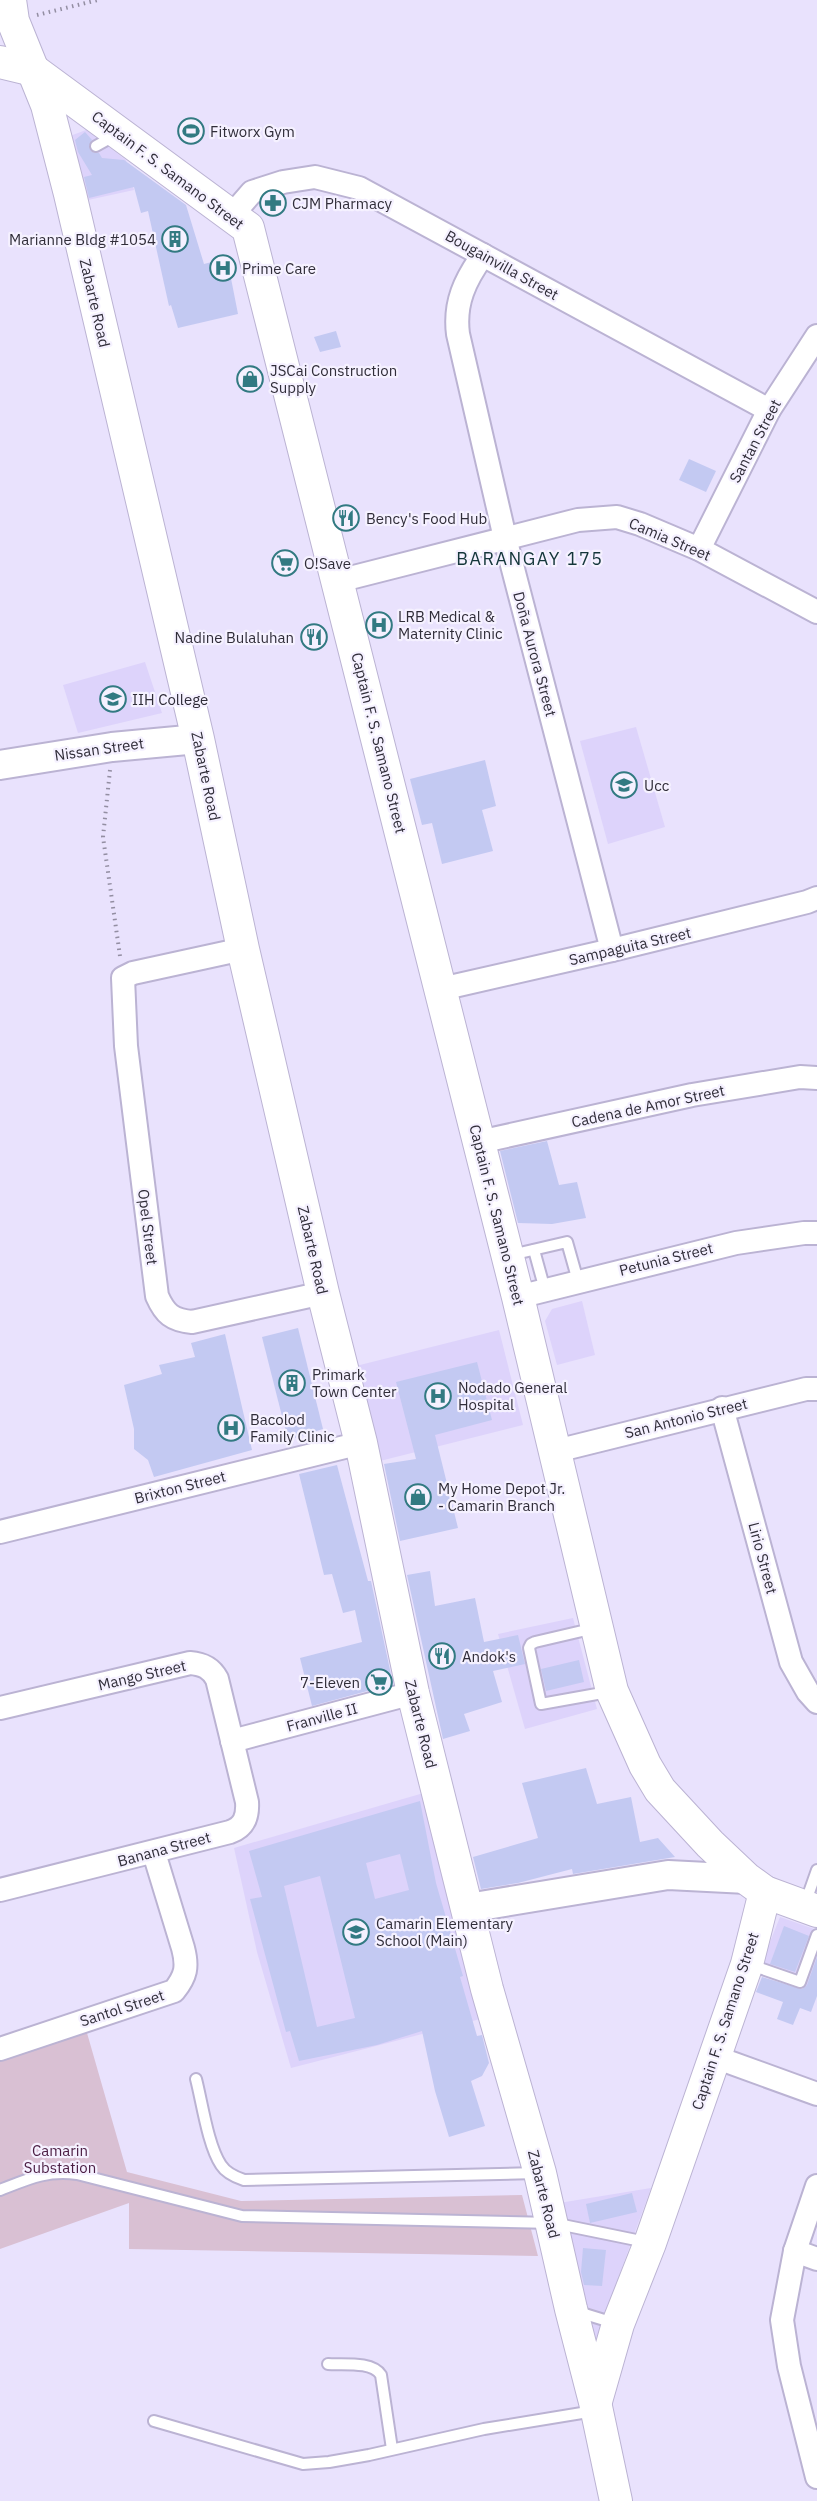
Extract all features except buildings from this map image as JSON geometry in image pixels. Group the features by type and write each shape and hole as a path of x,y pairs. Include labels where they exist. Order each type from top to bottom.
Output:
{"main road":[{"name":"Zabarte Road","path":"11,11 65,158 198,739 243,949 323,1293 361,1443 413,1693 488,1989 553,2223 616,2501"},
{"path":"0,62 33,70"},
{"name":"Captain F. S. Samano Street","path":"33,70 108,139 232,215 248,228 479,1142 520,1253 531,1294 556,1451 595,1628 612,1691 645,1765 660,1790 710,1844 756,1886 747,1964 650,2243 618,2324 596,2406"},
{"path":"756,1886 811,1908"}],"street":[{"name":"Bougainvilla Street","path":"232,215 252,192 283,182 315,177 359,189 769,410"},
{"name":"Doña Aurora Street","path":"483,255 463,287 457,324 505,538 612,950"},
{"name":"Santan Street","path":"699,549 769,410 817,336"},
{"name":"Camia Street","path":"338,580 578,520 617,517 640,524 699,549 817,612"},
{"name":"Nissan Street","path":"0,765 112,747 198,739"},
{"name":"Sampaguita Street","path":"441,989 612,950 807,902 817,897"},
{"path":"123,978 133,973 243,949"},
{"name":"Opel Street","path":"123,978 126,1046 157,1296 165,1313 178,1320 192,1322 323,1293"},
{"name":"Cadena de Amor Street","path":"479,1142 692,1095 800,1077 817,1077"},
{"name":"Petunia Street","path":"531,1294 736,1243 817,1233"},
{"name":"San Antonio Street","path":"556,1451 722,1408 806,1389 817,1389"},
{"name":"Lirio Street","path":"722,1408 791,1662 808,1692 817,1702"},
{"name":"Brixton Street","path":"0,1532 361,1443"},
{"name":"Mango Street","path":"0,1708 196,1664 208,1668 217,1679 232,1741"},
{"name":"Franville II","path":"232,1741 413,1693"},
{"name":"Banana Street","path":"0,1890 230,1832 242,1824 247,1816 247,1802 232,1741"},
{"path":"668,1875 710,1844"},
{"name":"Santol Street","path":"0,2049 174,1991 180,1984 185,1977 187,1963 154,1853"},
{"path":"468,1908 668,1875 756,1886"},
{"path":"715,2057 817,2094"},
{"path":"817,2186 795,2251 782,2320 789,2366 817,2477"},
{"path":"795,2251 817,2259"}],"lane":[{"path":"520,1253 567,1242 578,1281"},
{"path":"595,1628 531,1644 529,1648 540,1703 545,1705 612,1691"},
{"path":"811,1908 817,1870"},
{"path":"747,1964 800,1982 817,1935"},
{"path":"196,2079 220,2164 230,2174 244,2180 540,2173"},
{"path":"0,2190 40,2175 58,2172 242,2216 553,2223 650,2243"},
{"path":"571,2309 618,2324"},
{"path":"328,2364 371,2367 378,2370 381,2375 392,2449"},
{"path":"154,2421 303,2464 329,2462 596,2406"}],"path":[{"path":"11,11 98,0"},
{"path":"112,747 103,837 123,978"}],"shaded area":[{"path":"86,130 126,160 134,190 79,202 70,136"},
{"name":"IIH College","path":"145,662 162,713 78,733 63,685"},
{"path":"636,727 665,827 608,844 580,741"},
{"path":"582,1301 595,1355 557,1365 545,1321 552,1309"},
{"name":"Nodado General Hospital","path":"499,1330 523,1425 376,1462 352,1367"},
{"path":"573,1618 597,1709 525,1729 498,1634"},
{"name":"Camarin Elementary School (Main)","path":"427,1792 484,2018 291,2068 257,1952 234,1848"},
{"path":"780,1917 817,1930 817,1994 758,1972"},
{"path":"651,2188 592,2350 559,2203"}],"green space":[{"name":"Camarin Substation","path":"85,2026 127,2172 241,2201 522,2195 538,2256 129,2249 129,2203 0,2249 0,2056"}],"place":[{"name":"Fitworx Gym","path":"191,131"},
{"name":"CJM Pharmacy","path":"273,203"},
{"name":"Marianne Bldg #1054","path":"175,239"},
{"name":"Prime Care","path":"223,268"},
{"name":"JSCai Construction Supply","path":"250,379"},
{"name":"Bency's Food Hub","path":"346,518"},
{"name":"O!Save","path":"285,563"},
{"name":"LRB Medical & Maternity Clinic","path":"379,625"},
{"name":"Nadine Bulaluhan","path":"314,637"},
{"name":"IIH College","path":"113,699"},
{"name":"Ucc","path":"624,785"},
{"name":"Primark Town Center","path":"292,1383"},
{"name":"Nodado General Hospital","path":"438,1396"},
{"name":"Bacolod Family Clinic","path":"231,1428"},
{"name":"My Home Depot Jr. - Camarin Branch","path":"418,1497"},
{"name":"Andok's","path":"442,1656"},
{"name":"7-Eleven","path":"379,1682"},
{"name":"Camarin Elementary School (Main)","path":"356,1932"}],"district":[{"name":"BARANGAY 175","path":"530,558"}]}
